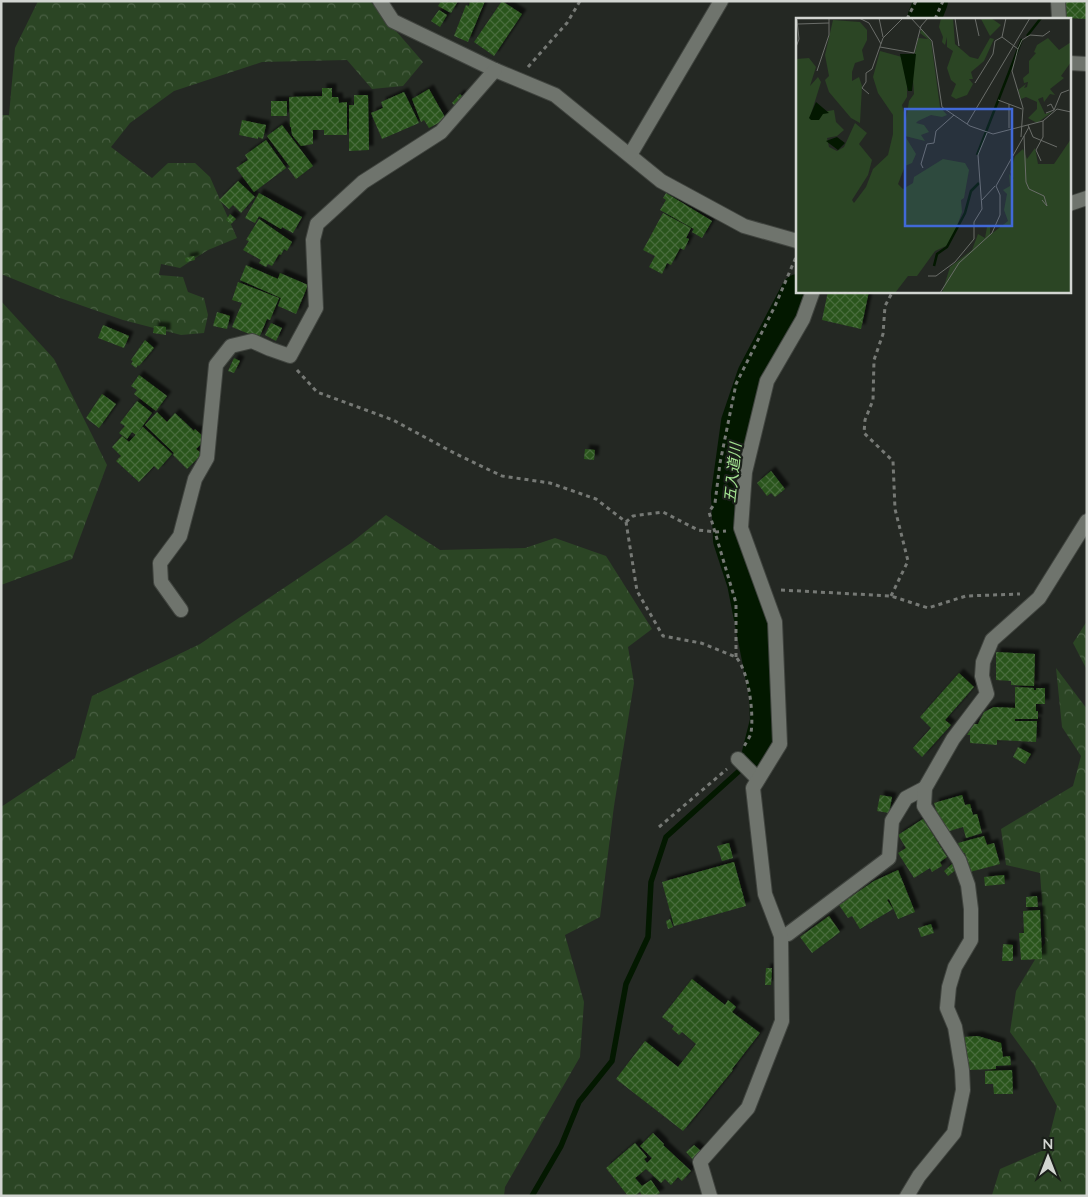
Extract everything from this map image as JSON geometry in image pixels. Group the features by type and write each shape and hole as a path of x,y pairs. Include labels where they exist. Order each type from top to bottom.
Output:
{"street":[{"path":"380,1 393,20 495,70 555,95 661,181 744,226 796,241"},
{"path":"630,155 721,1"},
{"path":"1058,1 1060,18"},
{"path":"1070,63 1087,64"},
{"path":"181,610 161,582 160,563 180,536 194,478 207,458 216,365 231,346 252,341 290,356 316,308 313,240 318,224 363,182 441,132 495,70"},
{"path":"1070,204 1087,198"},
{"path":"710,1196 700,1162 748,1108 782,1021 781,936 765,894 752,788 780,744 775,622 741,528 744,472 768,381 802,319 813,292"},
{"path":"907,1196 919,1176 954,1133 962,1090 962,1070 955,1027 947,1008 949,987 955,967 971,940 968,884 960,860 924,806 925,788 953,739 986,694 982,676 983,662 992,640 1039,598 1087,521"},
{"path":"738,759 758,779"},
{"path":"781,936 788,934 889,858 892,821 906,798 925,788"}],"path":[{"path":"518,79 568,23 580,1"},
{"path":"908,18 916,1"},
{"path":"935,18 943,1"},
{"path":"891,596 908,561 895,509 893,461 864,433 865,420 873,400 874,360 883,334 886,306 893,292"},
{"path":"290,356 295,367 317,392 393,420 502,476 550,483 596,499 626,522 636,591 663,636 702,643 736,657 740,662 750,694 751,734 738,759 659,827"},
{"path":"626,522 634,516 663,512 698,530 715,532"},
{"path":"764,592 770,590 891,596 928,608 966,596 1032,593 1039,598"}],"green space":[{"path":"38,1 370,1 423,62 403,86 372,89 347,60 262,62 174,91 130,123 111,147 152,178 168,163 195,163 210,177 237,238 208,250 180,268 161,264 159,275 183,277 188,292 204,298 208,315 204,333 181,335 123,320 60,298 1,274 1,115 9,115 15,48"},
{"path":"1,301 54,359 107,465 72,559 1,585"},
{"path":"386,515 440,550 525,548 555,538 606,556 652,629 628,647 634,683 614,806 600,917 565,935 584,1002 580,1057 505,1187 504,1196 1,1196 1,807 75,758 92,696 200,644 351,543"},
{"path":"1087,621 1087,670 1073,643"},
{"path":"1056,668 1087,709 1087,1196 989,1196 992,1195 1000,1169 1046,1149 1057,1106 1034,1065 1010,1032 1016,991 1045,943 1040,873 1006,865 1001,829 1073,786 1081,756 1062,727"}],"building":[{"path":"441,1 458,1 451,13 438,6"},
{"path":"470,1 485,1 468,42 454,36 466,5 469,6"},
{"path":"502,1 522,14 494,56 474,42"},
{"path":"1065,1 1087,1 1087,19 1066,18"},
{"path":"439,10 447,15 440,27 431,21"},
{"path":"322,88 332,88 332,97 338,97 339,103 347,102 347,135 324,135 324,130 313,130 313,144 301,146 292,135 290,127 289,97 322,96"},
{"path":"429,89 446,119 429,128 424,120 421,122 412,99"},
{"path":"404,92 419,123 382,139 371,113 383,108 381,102"},
{"path":"460,94 465,99 457,108 452,103"},
{"path":"354,95 368,95 369,150 349,151 349,105 354,105"},
{"path":"271,101 287,101 287,116 271,116"},
{"path":"242,120 266,125 263,139 239,135"},
{"path":"282,125 313,166 296,179 288,168 290,167 267,136"},
{"path":"266,140 286,168 254,192 236,168 248,160 245,155"},
{"path":"238,181 255,197 241,213 233,205 229,209 219,200"},
{"path":"259,193 302,217 293,233 282,227 281,229 259,216 255,223 245,218"},
{"path":"666,193 712,221 702,238 692,232 694,229 660,210 666,200 663,198"},
{"path":"663,213 691,228 686,238 689,239 684,250 680,248 671,265 667,263 662,274 649,267 655,256 643,250"},
{"path":"230,214 236,219 231,224 226,220"},
{"path":"259,219 292,242 287,251 284,249 281,255 279,254 272,266 268,264 266,267 259,263 261,260 243,250 249,241 246,240"},
{"path":"194,256 195,260 186,262 185,258"},
{"path":"246,265 278,279 280,273 308,285 296,314 278,306 281,298 240,280"},
{"path":"238,282 279,298 270,320 267,319 259,338 232,327 242,303 232,300"},
{"path":"828,292 869,292 861,329 822,320"},
{"path":"217,312 230,316 227,329 213,326"},
{"path":"271,323 282,328 276,341 265,335"},
{"path":"103,325 129,336 124,348 98,338"},
{"path":"154,326 166,327 166,335 153,333"},
{"path":"145,340 154,348 136,368 131,364 133,361 131,360"},
{"path":"234,358 240,361 234,373 228,371"},
{"path":"139,375 167,396 156,411 134,394 137,390 131,386"},
{"path":"102,394 116,404 99,428 86,418"},
{"path":"137,401 152,413 136,435 132,432 127,439 119,433 125,426 120,423"},
{"path":"157,412 167,422 175,413 194,431 195,429 206,439 196,449 202,454 187,469 173,455 174,453 145,425"},
{"path":"143,427 172,454 158,470 154,466 139,482 116,461 121,456 112,447 122,436 129,442"},
{"path":"585,449 595,450 594,460 584,459"},
{"path":"771,471 785,489 775,497 771,493 767,496 757,483"},
{"path":"996,652 1035,654 1034,686 1011,685 1011,681 996,680"},
{"path":"959,673 974,687 945,720 951,725 922,757 913,748 931,728 920,717"},
{"path":"1015,687 1034,688 1034,690 1036,688 1045,688 1045,704 1036,704 1038,719 1015,719 1015,721 1037,721 1036,742 997,740 997,745 970,743 970,735 967,735 974,724 978,724 984,712 994,707 1015,708"},
{"path":"1018,747 1031,754 1025,764 1013,757"},
{"path":"880,795 892,797 889,813 877,811"},
{"path":"962,795 965,805 970,804 973,815 977,814 982,833 966,838 963,827 943,833 934,803"},
{"path":"923,819 947,857 940,862 942,866 932,872 930,868 914,878 898,853 906,848 898,835"},
{"path":"984,836 987,845 994,843 1000,864 970,872 965,853 961,854 958,843"},
{"path":"729,843 733,858 722,861 717,846"},
{"path":"734,862 746,906 674,926 662,882"},
{"path":"953,863 957,869 948,876 944,871"},
{"path":"898,870 915,912 898,919 889,899 887,900 893,909 860,929 852,916 848,918 839,905 874,881"},
{"path":"1004,875 1005,884 985,886 984,877"},
{"path":"1037,896 1038,907 1026,907 1026,897"},
{"path":"1040,910 1042,959 1021,960 1019,933 1024,933 1023,911"},
{"path":"829,916 840,932 812,953 800,937"},
{"path":"670,919 673,927 668,929 666,921"},
{"path":"931,924 934,933 921,937 918,928"},
{"path":"1003,944 1013,945 1013,961 1002,961"},
{"path":"766,968 772,968 771,985 765,985"},
{"path":"692,979 725,1005 728,1000 736,1007 732,1012 760,1033 733,1070 683,1131 616,1079 645,1041 678,1067 696,1044 682,1032 679,1035 672,1029 674,1026 662,1017"},
{"path":"978,1036 1001,1043 1003,1057 1010,1056 1011,1065 996,1066 996,1069 969,1070 963,1037"},
{"path":"1012,1070 1013,1094 994,1094 993,1084 985,1084 985,1071"},
{"path":"653,1133 691,1171 682,1181 678,1177 671,1185 665,1179 661,1183 646,1169 635,1178 642,1186 651,1180 660,1193 655,1196 642,1196 640,1192 635,1196 628,1196 606,1168 635,1143 647,1157 644,1159 647,1163 652,1158 640,1146"},
{"path":"694,1145 703,1153 695,1162 686,1152"}],"waterway":[{"name":"五入道川","path":"924,18 931,1"},
{"name":"五入道川","path":"759,753 767,721 766,695 744,583 730,540 728,494 738,422 754,375 797,292"},
{"path":"532,1196 561,1146 579,1102 612,1061 626,984 648,937 651,882 666,837 759,753"}]}
